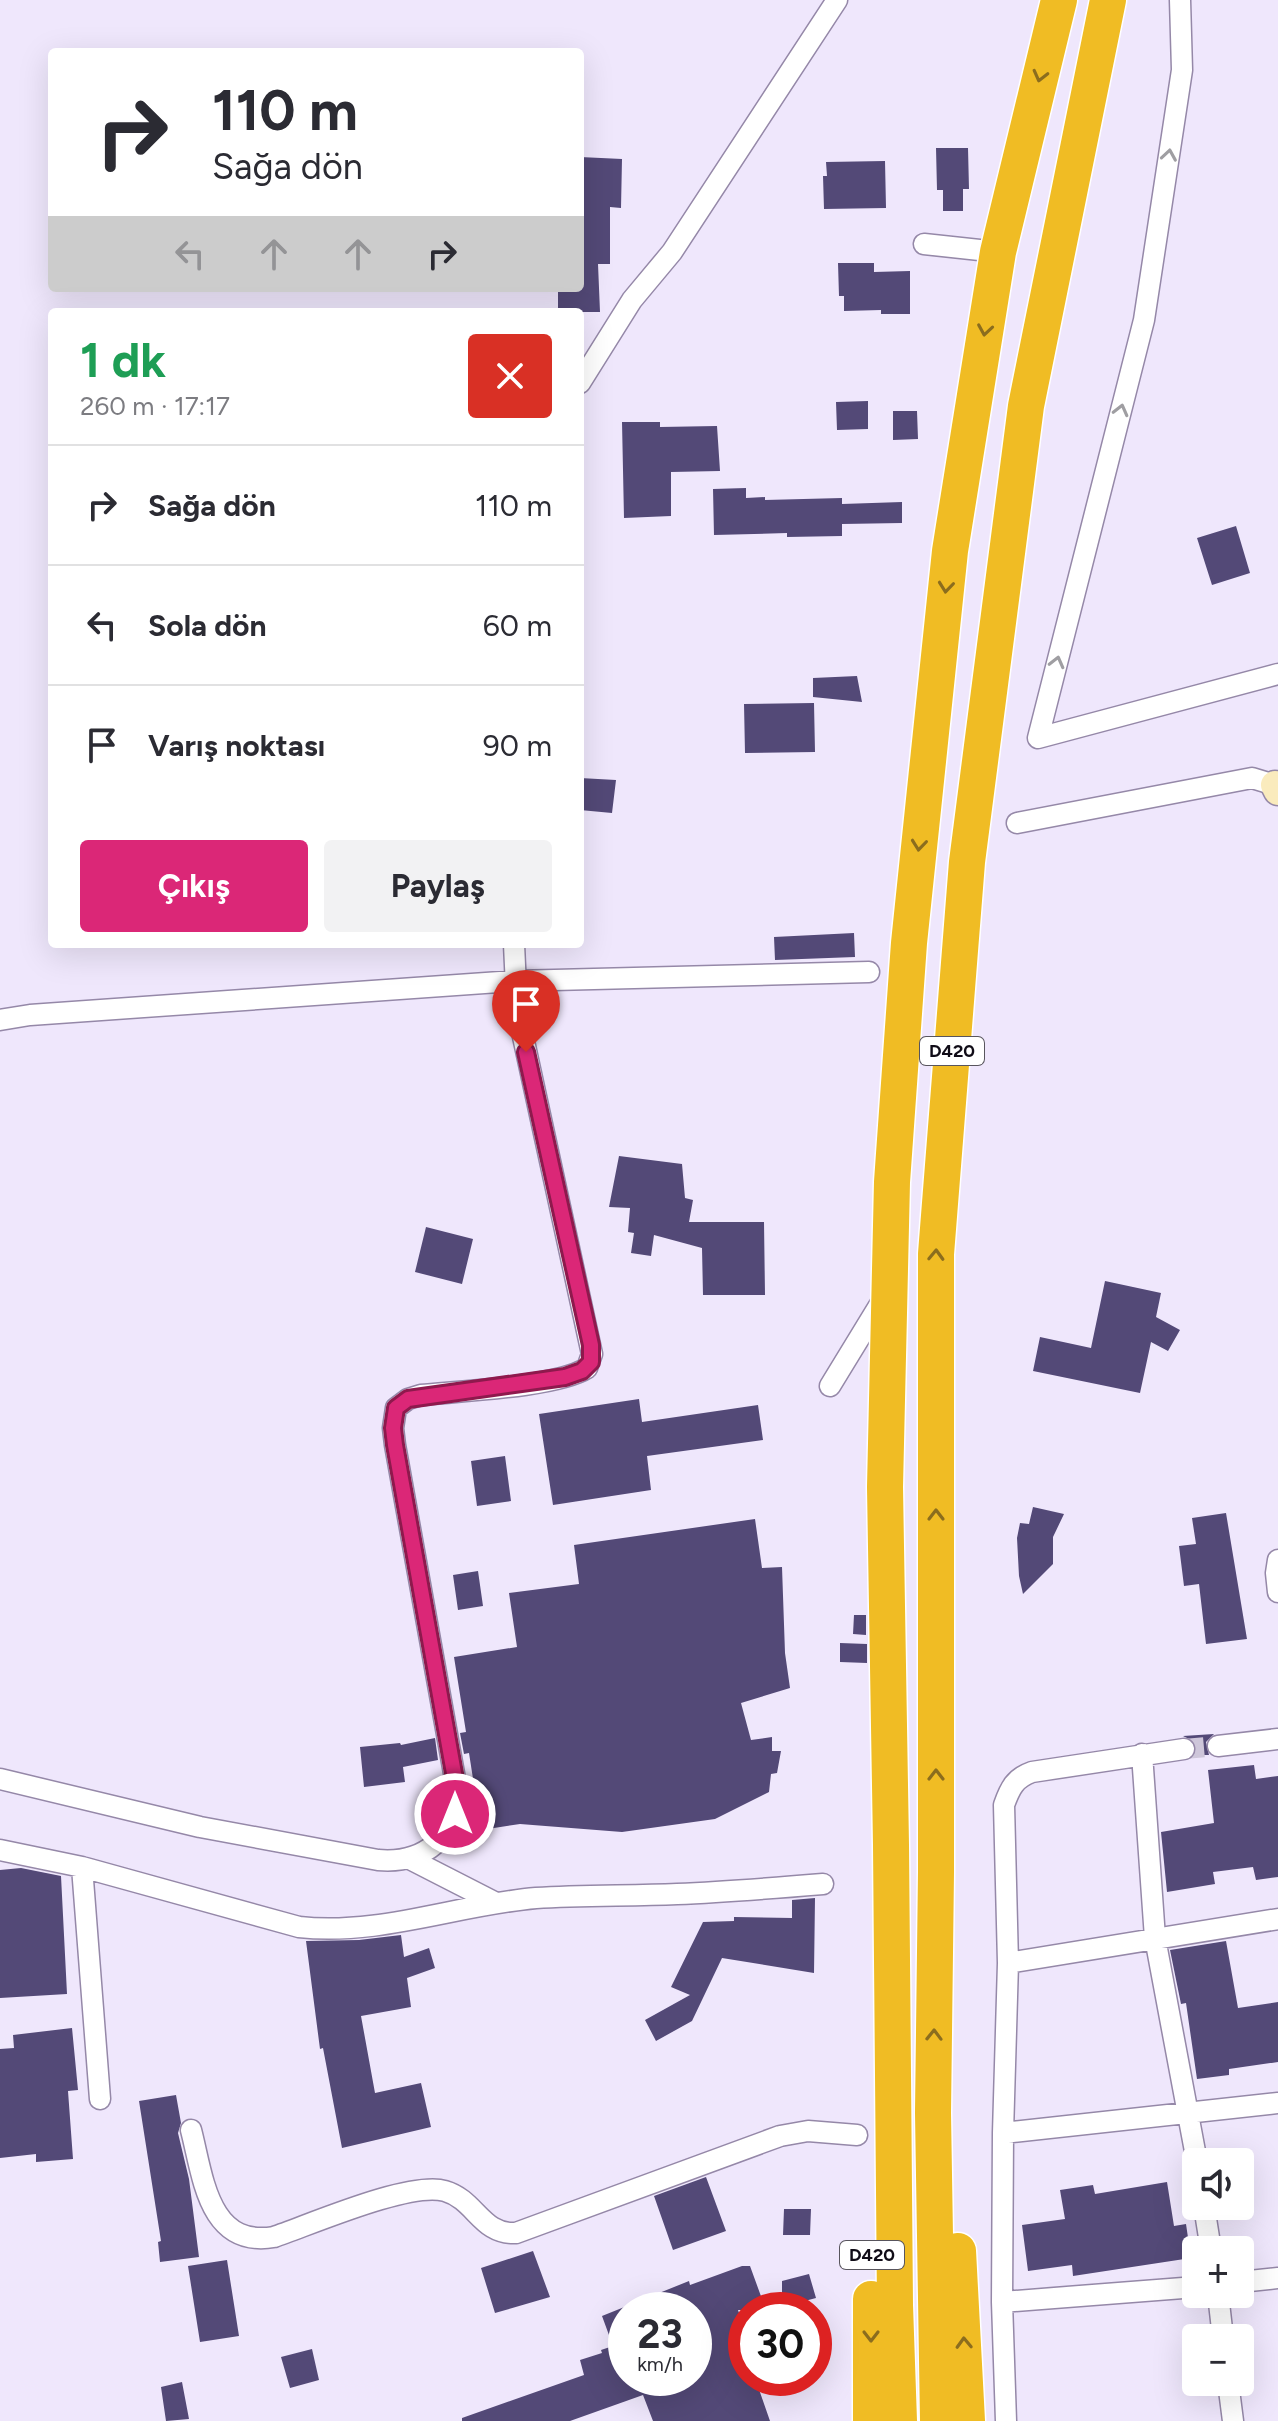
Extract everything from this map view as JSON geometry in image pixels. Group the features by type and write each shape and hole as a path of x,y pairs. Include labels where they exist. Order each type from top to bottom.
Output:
{"highway":[{"name":"D420","path":"871,2421 873,2186 893,2092 885,1487 892,1182 909,943 950,551 998,252 1059,0"},
{"name":"D420","path":"967,2421 954,2177 933,2113 936,1254 967,862 1026,406 1108,0"},
{"path":"893,2092 899,2421"},
{"path":"933,2113 938,2421"}],"street":[{"path":"584,377 632,300 672,252 837,0"},
{"path":"1180,0 1182,70 1144,320 1038,738 1278,674"},
{"path":"924,244 998,252"},
{"path":"1017,823 1252,778 1276,788"},
{"path":"0,1779 200,1827 378,1860 410,1859 429,1849 448,1828 455,1814 457,1790 395,1445 393,1428 396,1408 408,1399 421,1395 507,1387 576,1374 587,1368 592,1354 533,1089 514,981 514,948"},
{"path":"0,1020 30,1015 514,981 869,972"},
{"path":"830,1386 890,1289"},
{"path":"1278,1560 1278,1592"},
{"path":"1218,1746 1278,1739"},
{"path":"1006,2421 1002,2302 1008,1963 1004,1805 1010,1788 1021,1776 1032,1772 1184,1749"},
{"path":"1142,1754 1155,1938 1195,2148"},
{"path":"0,1850 82,1867 253,1915 322,1929 346,1930 537,1898 678,1894 823,1884"},
{"path":"410,1859 496,1903"},
{"path":"82,1867 100,2099"},
{"path":"1008,1963 1278,1919"},
{"path":"1003,2133 1278,2103"},
{"path":"191,2130 210,2203 238,2233 260,2240 401,2193 434,2189 458,2196 497,2231 516,2233 780,2136 808,2131 857,2135"},
{"path":"1254,2281 1278,2278"},
{"path":"1002,2302 1182,2288"},
{"path":"1230,2396 1233,2421"}],"building":[{"path":"936,148 968,148 969,189 963,189 963,211 943,211 943,190 937,190"},
{"path":"584,157 622,159 621,208 610,207 610,264 598,264 600,312 584,312 584,308 558,308 558,292 584,292"},
{"path":"885,161 886,208 824,209 823,176 827,176 826,162"},
{"path":"838,263 874,263 874,272 910,271 910,314 881,314 881,310 844,311 844,296 839,296"},
{"path":"868,401 868,429 837,430 836,402"},
{"path":"893,411 917,411 918,439 893,440"},
{"path":"622,422 660,422 660,427 717,426 720,471 671,472 671,516 624,518"},
{"path":"746,488 746,498 765,497 765,500 842,498 842,504 902,502 902,523 842,524 842,536 787,537 787,533 714,535 713,489"},
{"path":"1236,526 1250,573 1212,585 1197,538"},
{"path":"857,676 862,702 813,697 813,678"},
{"path":"814,703 815,752 745,753 744,704"},
{"path":"584,778 616,780 612,813 584,810"},
{"path":"854,933 855,957 775,960 774,937"},
{"path":"619,1156 682,1164 685,1198 693,1200 689,1222 764,1222 765,1295 703,1295 702,1248 654,1235 651,1256 631,1253 634,1233 628,1232 630,1208 609,1207"},
{"path":"426,1227 473,1239 462,1284 415,1272"},
{"path":"1105,1281 1161,1293 1156,1317 1180,1330 1168,1351 1151,1342 1140,1393 1033,1371 1040,1337 1091,1348"},
{"path":"639,1399 642,1422 758,1405 763,1440 647,1456 651,1490 553,1505 539,1414"},
{"path":"505,1456 511,1501 477,1506 471,1461"},
{"path":"1033,1507 1064,1514 1053,1537 1053,1564 1023,1594 1017,1538 1020,1523 1029,1524"},
{"path":"1226,1513 1247,1639 1206,1644 1199,1584 1184,1586 1179,1546 1196,1544 1192,1518"},
{"path":"755,1519 762,1568 782,1567 785,1653 790,1688 741,1703 751,1740 772,1737 772,1751 781,1751 777,1773 771,1774 769,1792 715,1819 622,1832 520,1824 481,1830 469,1753 464,1754 460,1733 466,1732 454,1657 517,1647 509,1593 579,1584 574,1545"},
{"path":"478,1571 483,1606 458,1610 453,1575"},
{"path":"854,1615 866,1615 866,1635 853,1634"},
{"path":"840,1643 867,1644 867,1663 840,1662"},
{"path":"1214,1734 1206,1742 1209,1755 1195,1755 1195,1742 1183,1736"},
{"path":"435,1738 438,1760 403,1767 405,1782 364,1787 360,1747 401,1745"},
{"path":"1254,1765 1256,1779 1278,1776 1278,1877 1256,1880 1253,1867 1213,1872 1215,1884 1167,1892 1161,1832 1214,1823 1208,1770"},
{"path":"21,1868 61,1876 67,1994 0,1998 0,1870"},
{"path":"815,1898 814,1973 722,1958 692,2021 656,2041 645,2020 690,1995 671,1987 703,1922 734,1921 734,1917 792,1918 792,1900"},
{"path":"401,1935 404,1957 429,1948 435,1968 407,1978 411,2007 361,2016 375,2093 421,2083 431,2127 342,2148 323,2048 320,2049 306,1941"},
{"path":"1226,1941 1238,2008 1278,2002 1278,2062 1229,2069 1229,2075 1197,2079 1186,2003 1181,2004 1170,1950"},
{"path":"72,2028 78,2090 68,2091 73,2159 36,2162 36,2154 0,2158 0,2049 14,2048 13,2035"},
{"path":"176,2095 181,2123 178,2133 189,2179 199,2257 160,2262 158,2242 161,2241 139,2101"},
{"path":"706,2177 726,2231 673,2250 654,2196"},
{"path":"1167,2182 1174,2226 1186,2224 1188,2236 1182,2236 1182,2259 1073,2276 1072,2265 1028,2271 1022,2225 1065,2219 1060,2190 1093,2185 1095,2194"},
{"path":"784,2209 811,2209 810,2235 783,2235"},
{"path":"533,2251 550,2297 495,2313 481,2268"},
{"path":"227,2260 239,2336 200,2342 188,2266"},
{"path":"742,2266 750,2266 759,2292 728,2292 728,2396 761,2396 770,2421 653,2421 643,2396 712,2396 712,2292 662,2292 689,2281 690,2285"},
{"path":"809,2274 814,2292 782,2292 782,2281"},
{"path":"608,2314 608,2332 602,2316"},
{"path":"608,2348 608,2396 640,2396 570,2421 462,2421 462,2418 584,2375 580,2360 602,2353 601,2350"},
{"path":"312,2349 319,2380 290,2388 281,2357"},
{"path":"182,2382 189,2419 166,2421 161,2387"}],"tunnel":[{"path":"1184,1749 1218,1746"}],"route":[{"path":"455,1814 457,1790 448,1731 395,1445 394,1416 401,1403 421,1395 507,1387 565,1377 582,1371 591,1362 591,1345 526,1052"}]}
